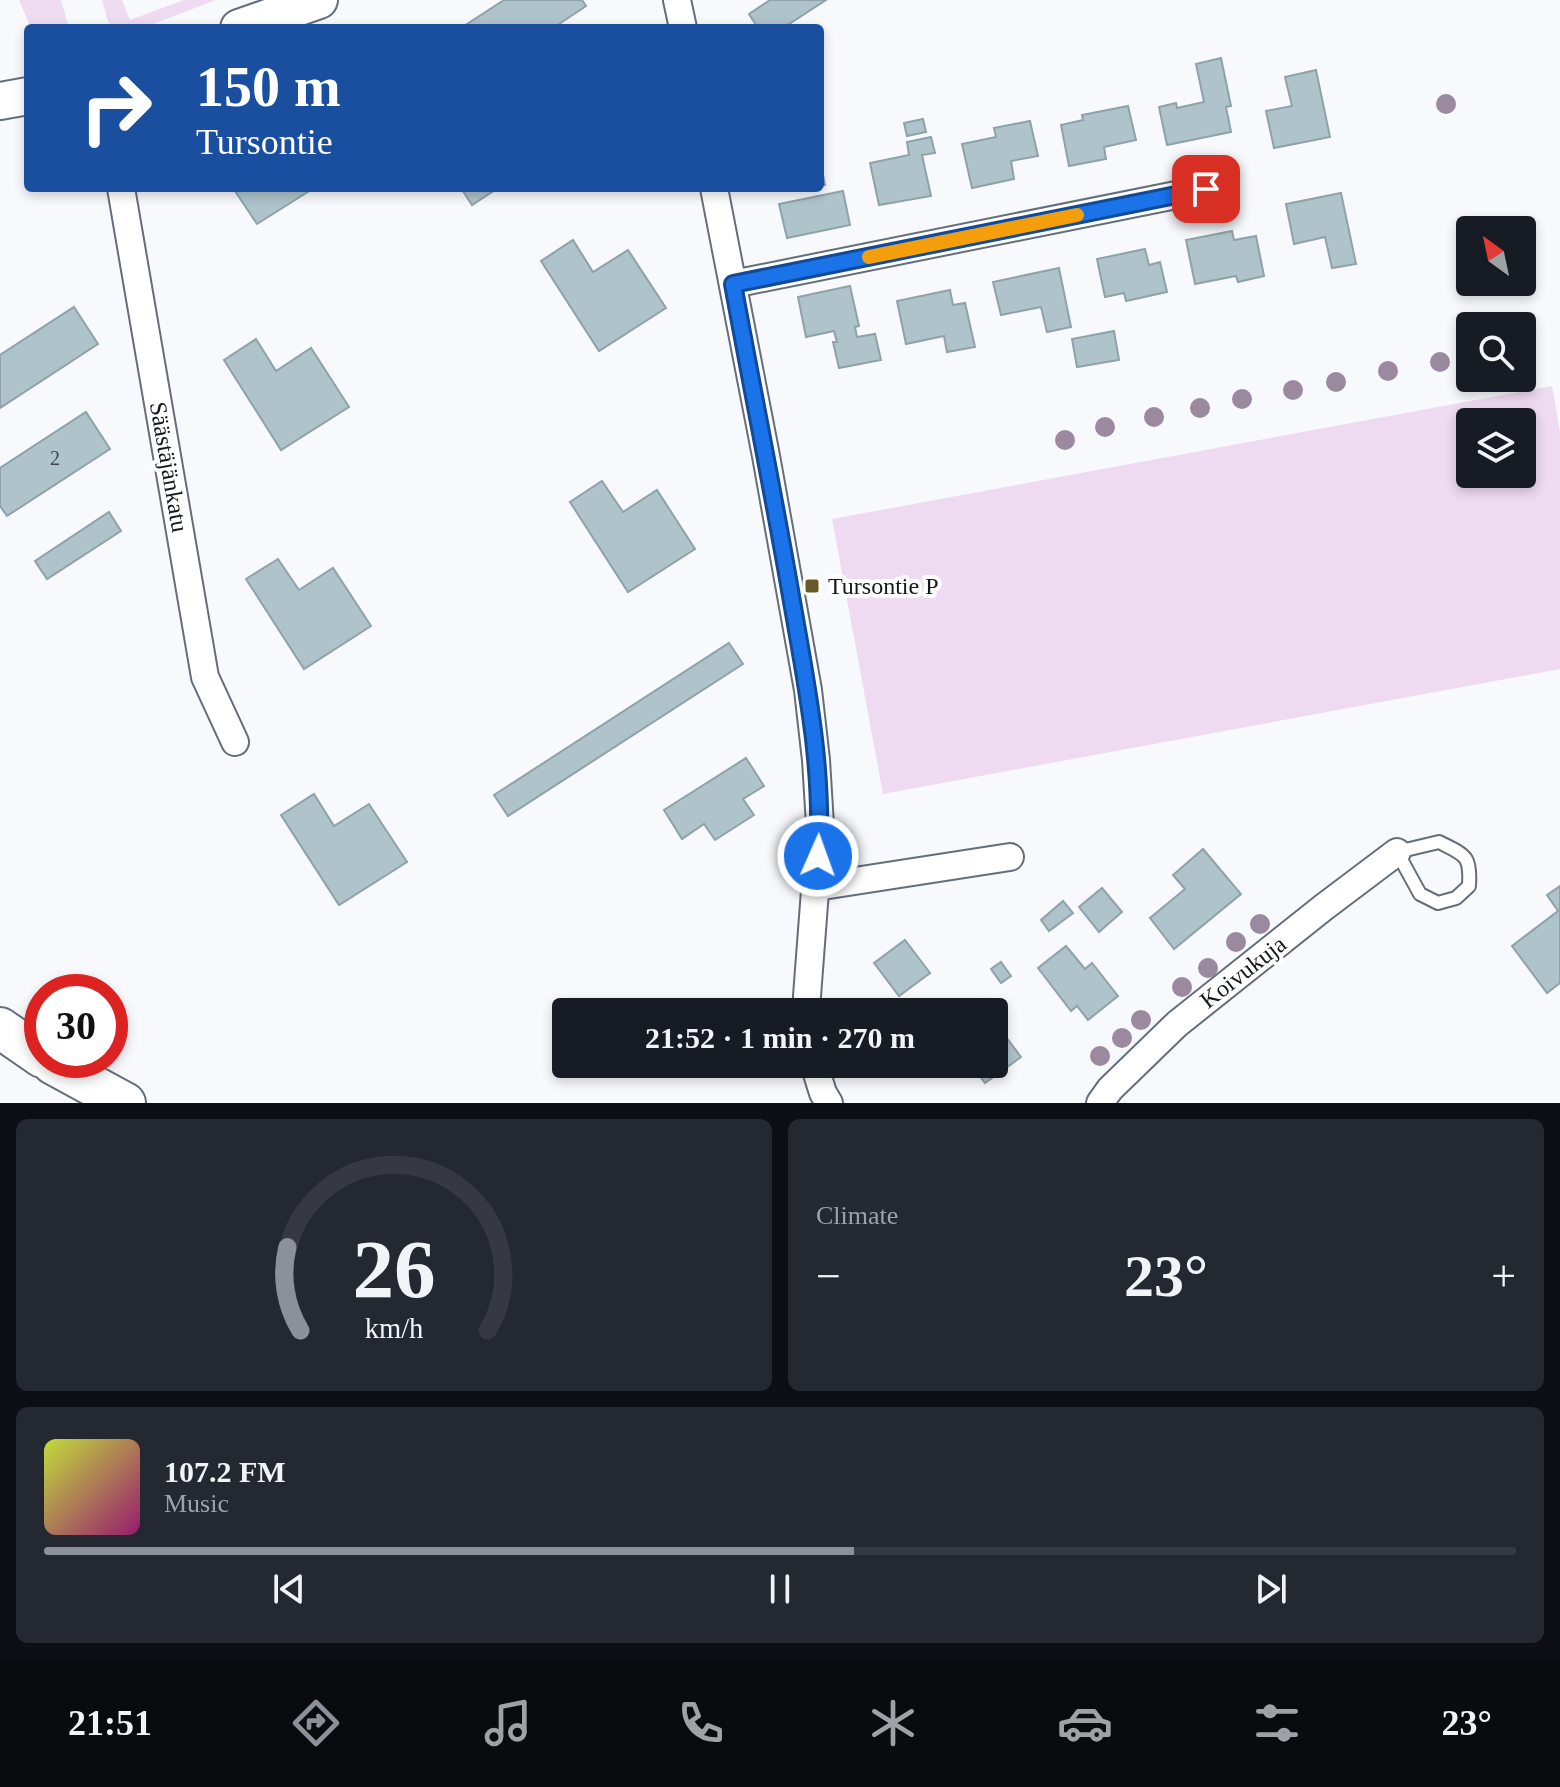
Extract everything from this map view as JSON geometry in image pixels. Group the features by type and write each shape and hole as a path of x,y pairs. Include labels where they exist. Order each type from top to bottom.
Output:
{"main road":[{"path":"250,24 319,0"},
{"path":"0,101 24,97"},
{"path":"0,1028 24,1044"},
{"path":"71,1078 105,1103"},
{"path":"80,1078 125,1103"}],"street":[{"path":"677,0 682,24"},
{"path":"733,284 1206,189"},
{"name":"Säästäjänkatu","path":"122,192 205,677 235,742"},
{"path":"715,192 808,690 820,825 807,998"},
{"name":"Koivukuja","path":"1100,1103 1110,1089 1177,1024 1397,852"},
{"path":"816,887 1010,857"},
{"path":"818,1078 829,1103"}],"lane":[{"path":"1439,842 1463,854 1470,867 1469,886 1456,898 1438,903 1420,894 1397,852 1439,842"}],"shaded area":[{"path":"19,0 61,0 68,24 29,24"},
{"path":"102,0 122,0 130,20 184,0 216,0 153,24 111,24"},
{"path":"1552,386 1560,432 1560,669 883,794 832,519 1520,392 1536,392 1536,389"}],"building":[{"path":"504,0 582,0 586,6 559,24 467,24"},
{"path":"770,0 826,0 789,24 755,24 749,14"},
{"path":"1221,58 1231,106 1226,107 1231,132 1167,145 1159,107 1176,103 1177,108 1204,102 1196,64"},
{"path":"1316,70 1330,137 1274,148 1266,111 1292,106 1285,77"},
{"path":"1128,106 1136,140 1104,147 1106,159 1069,166 1061,125 1083,120 1082,115"},
{"path":"923,119 926,132 907,136 904,123"},
{"path":"1030,121 1038,156 1011,161 1014,179 972,188 962,144 996,137 994,128"},
{"path":"931,137 935,153 922,155 931,196 879,205 870,163 909,155 907,142"},
{"path":"843,191 850,225 787,238 779,204"},
{"path":"236,192 308,192 257,224"},
{"path":"464,192 492,192 472,205"},
{"path":"1341,193 1356,264 1332,268 1325,237 1294,244 1286,204"},
{"path":"1232,231 1234,240 1256,236 1264,276 1238,282 1236,276 1195,284 1186,240"},
{"path":"573,240 593,272 628,250 666,308 599,351 541,261"},
{"path":"1145,249 1149,265 1160,262 1167,292 1126,301 1124,293 1105,297 1097,259"},
{"path":"1059,268 1071,327 1047,332 1041,307 1001,315 993,282"},
{"path":"850,286 859,326 855,327 857,337 875,334 881,360 839,368 833,342 837,342 834,331 806,337 798,297"},
{"path":"950,290 953,305 965,303 975,347 947,352 944,336 906,344 897,301"},
{"path":"74,307 98,344 0,408 0,355"},
{"path":"1114,331 1119,360 1077,367 1072,339"},
{"path":"256,339 276,371 311,348 349,407 281,450 224,360"},
{"path":"86,412 110,449 7,516 0,506 0,468"},
{"path":"602,481 623,512 657,490 695,549 628,592 570,502"},
{"path":"109,512 121,531 47,579 35,561"},
{"path":"278,559 299,590 333,568 371,626 304,669 246,579"},
{"path":"729,643 743,664 508,816 494,795"},
{"path":"746,758 764,786 743,799 754,815 715,840 704,824 682,839 664,810"},
{"path":"314,794 334,826 369,804 407,862 339,905 281,815"},
{"path":"1203,849 1241,894 1174,949 1150,918 1185,889 1173,875"},
{"path":"1560,886 1560,983 1547,993 1512,946 1558,911 1547,895"},
{"path":"1102,888 1122,912 1099,932 1079,907"},
{"path":"1063,901 1073,913 1049,931 1041,920"},
{"path":"905,940 930,973 899,996 874,963"},
{"path":"1066,946 1085,969 1092,963 1118,996 1088,1020 1077,1006 1071,1011 1038,968"},
{"path":"1001,962 1011,976 1001,983 991,969"},
{"path":"1008,1040 1021,1057 1008,1066"}],"slow traffic":[{"path":"869,257 1077,215"}],"place":[{"name":"Tursontie P","path":"812,586"}],"route":[{"path":"818,856 820,825 808,690 733,284 1206,189"}]}
